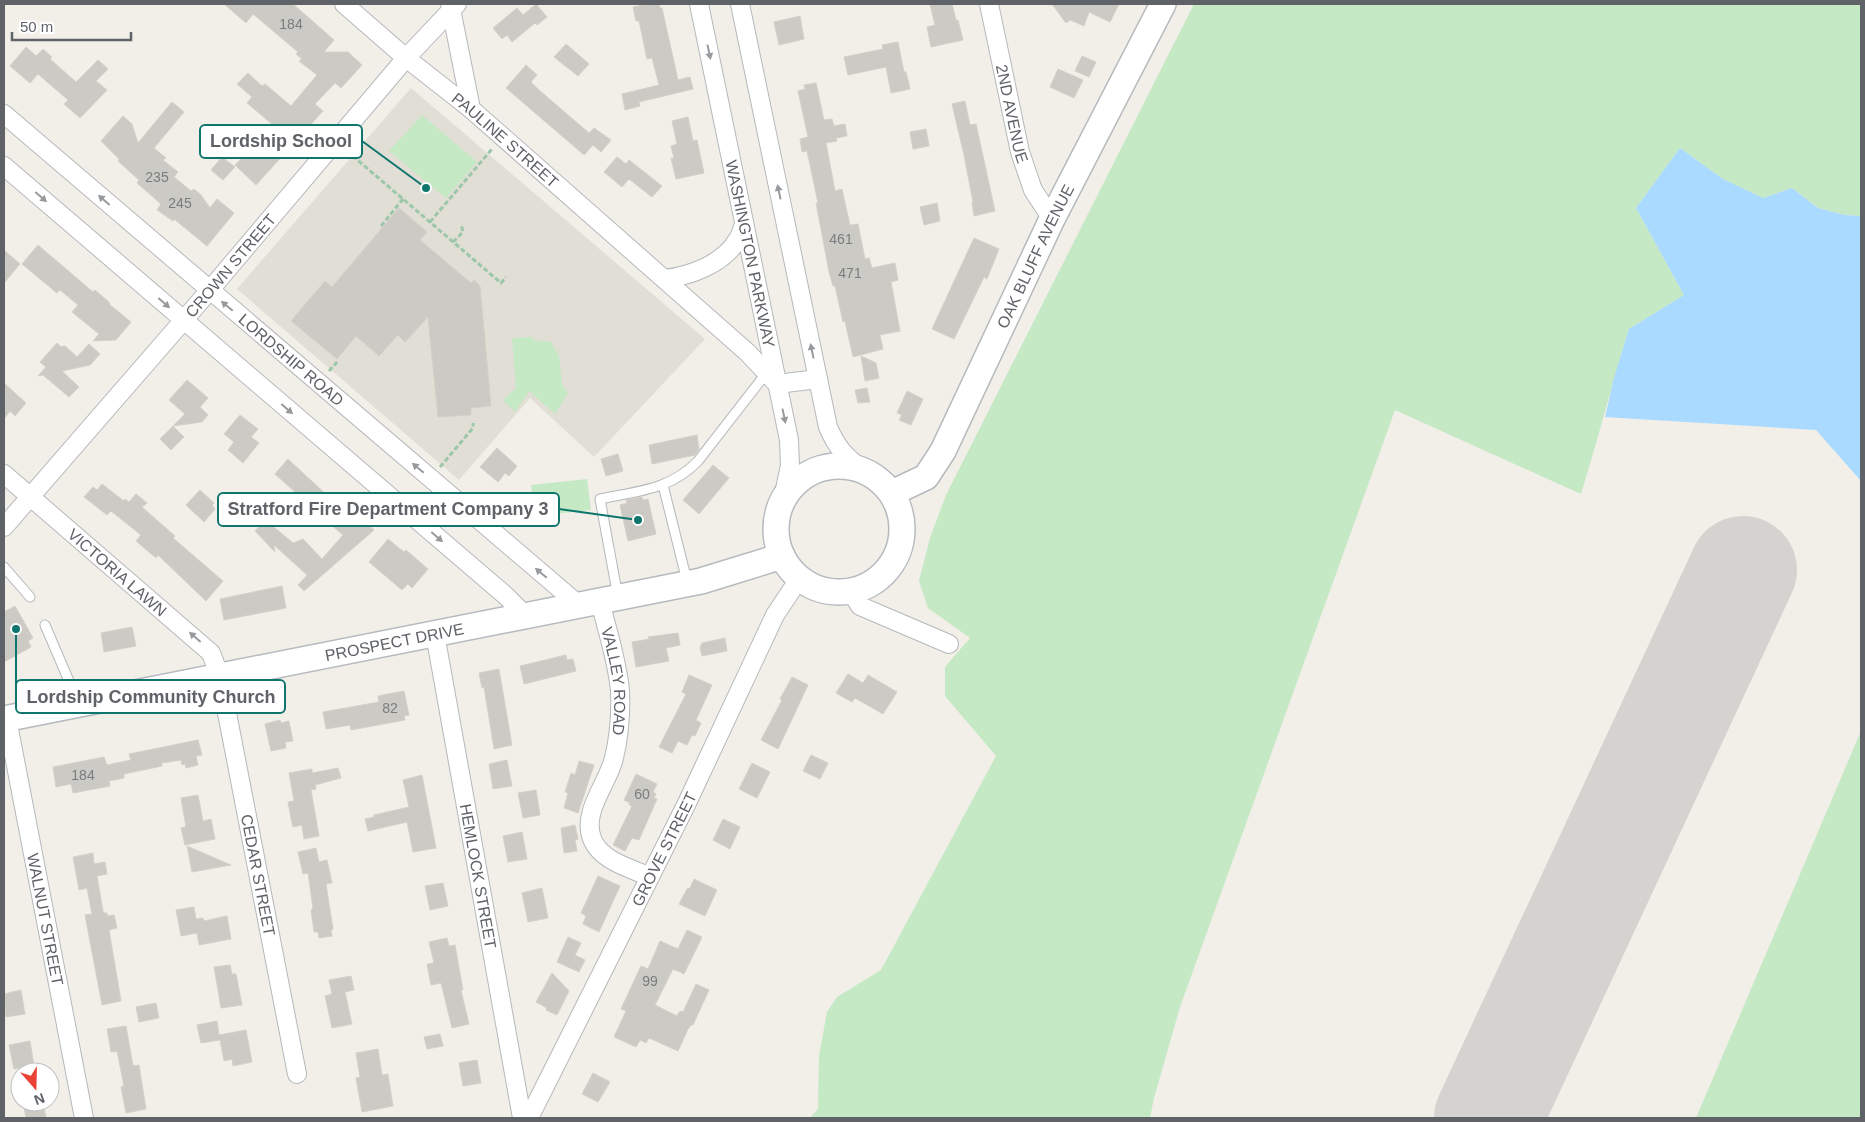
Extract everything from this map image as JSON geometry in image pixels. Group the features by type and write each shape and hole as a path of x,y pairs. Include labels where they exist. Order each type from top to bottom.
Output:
{"main road":[{"name":"OAK BLUFF AVENUE","path":"892,493 926,477 943,451 1052,219 1163,4"},
{"path":"841,466 865,471 880,480 892,493 900,509 903,527 901,545 894,561 883,576 868,586 851,592 833,592 815,588 800,579 789,568 782,556 777,539 776,521 782,504 796,484 816,470 841,466"},
{"name":"PROSPECT DRIVE","path":"6,719 687,584 782,556"}],"street":[{"name":"PAULINE STREET","path":"344,4 406,58 470,109 773,374"},
{"name":"WASHINGTON PARKWAY","path":"699,4 773,374 789,440 790,465 782,504"},
{"path":"740,4 828,427 834,442 848,460 865,471"},
{"name":"2ND AVENUE","path":"989,4 1020,152 1033,190 1052,219"},
{"name":"CROWN STREET","path":"4,527 184,320 406,58 453,6"},
{"path":"453,6 470,109"},
{"name":"LORDSHIP ROAD","path":"4,114 431,479 599,601"},
{"path":"4,166 506,596 525,615"},
{"path":"664,279 682,276 717,260 730,250 738,239 744,224"},
{"path":"773,374 818,380"},
{"name":"VICTORIA LAWN","path":"4,474 203,644 211,653 220,677"},
{"name":"GROVE STREET","path":"529,1118 687,803 775,615 800,579"},
{"path":"851,592 860,606 949,644"},
{"name":"VALLEY ROAD","path":"599,601 617,672 620,690 620,715 614,759 593,809 590,832 593,842 600,852 608,858 650,877"},
{"name":"HEMLOCK STREET","path":"435,634 522,1118"},
{"name":"CEDAR STREET","path":"220,677 297,1074"},
{"name":"WALNUT STREET","path":"6,719 84,1118"}],"lane":[{"path":"599,601 600,499 663,485 687,472 773,374"},
{"path":"663,485 687,584"},
{"path":"4,567 30,597"},
{"path":"45,625 79,705"}],"path":[{"path":"430,222 502,137"},
{"path":"336,141 501,283 506,277"},
{"path":"381,226 403,199"},
{"path":"454,242 463,232 461,224"},
{"path":"431,479 473,428 473,423"}],"shaded area":[{"path":"411,88 705,339 594,457 530,398 459,480 237,289"}],"green space":[{"path":"1194,4 1861,4 1861,216 1845,215 1818,208 1792,188 1763,198 1723,179 1680,148 1636,208 1684,295 1629,329 1581,494 1395,410 1180,1007 1150,1118 810,1118 818,1109 819,1056 827,1012 837,997 881,970 996,756 945,696 945,667 970,638 928,608 919,581 930,538 946,495"},
{"path":"422,115 477,162 446,198 389,151"},
{"path":"531,337 534,340 551,342 559,356 562,384 568,393 555,414 529,391 515,412 503,400 516,388 512,338"},
{"path":"587,479 591,510 535,516 531,485"},
{"path":"1861,731 1861,1118 1696,1118"}],"water":[{"path":"1680,148 1723,179 1763,198 1792,188 1818,208 1845,215 1861,216 1861,481 1816,430 1605,417 1614,378 1629,329 1684,295 1636,208"}],"building":[{"path":"224,4 293,4 334,40 324,52 348,52 362,65 341,88 335,83 315,104 323,111 256,185 235,165 273,125 247,103 252,97 237,84 248,73 262,86 265,84 291,106 317,75 299,61 302,59 296,54 298,52 253,14 246,23"},
{"path":"536,4 547,17 537,25 535,23 512,42 507,35 502,39 493,28 517,8 523,15"},
{"path":"659,4 660,8 662,8 678,80 690,77 693,89 639,102 640,106 625,110 622,94 659,85 652,58 647,59 639,21 636,21 633,7"},
{"path":"930,4 952,4 963,40 931,47 927,27 935,25"},
{"path":"1052,4 1119,4 1110,22 1089,12 1084,26 1070,20 1066,23"},
{"path":"800,16 804,39 779,45 774,22"},
{"path":"898,42 904,72 906,72 910,89 891,93 886,67 848,75 844,57 883,49 882,45"},
{"path":"566,44 589,64 578,76 554,57"},
{"path":"26,47 36,56 43,49 52,57 50,59 76,82 98,60 108,69 96,81 107,90 80,118 64,104 68,100 38,74 30,83 10,66"},
{"path":"1082,56 1096,62 1089,77 1075,71"},
{"path":"526,65 537,75 531,82 539,90 589,133 594,128 611,140 601,152 593,145 584,155 506,88"},
{"path":"1058,69 1083,80 1074,98 1050,87"},
{"path":"816,83 824,120 832,119 834,126 845,124 847,136 836,138 837,141 826,143 835,191 842,189 850,225 858,224 865,259 869,258 872,268 895,263 898,280 891,282 900,331 880,335 883,349 853,357 845,321 843,322 835,286 833,286 829,272 816,203 818,203 807,151 802,152 800,139 808,137 798,91 805,89 804,85"},
{"path":"965,101 970,125 976,124 995,211 974,216 964,155 952,104"},
{"path":"172,102 184,112 154,148 166,158 163,160 178,172 174,177 191,191 194,189 201,195 210,208 217,199 234,213 207,246 174,219 173,221 157,210 161,204 137,183 139,180 118,161 119,159 101,141 123,116 132,124 138,143"},
{"path":"688,117 693,141 697,140 704,173 676,179 671,158 674,158 671,146 677,144 672,121"},
{"path":"926,129 929,146 913,149 910,132"},
{"path":"222,157 235,167 223,180 211,170"},
{"path":"617,157 626,164 629,160 662,186 652,197 629,179 622,187 604,172"},
{"path":"937,203 940,221 924,225 920,207"},
{"path":"399,208 427,232 420,240 471,283 474,280 480,286 491,406 471,408 471,415 438,417 428,317 405,342 398,335 379,356 356,336 337,359 291,321 325,281 332,287"},
{"path":"974,238 999,249 987,279 984,277 954,339 932,329"},
{"path":"38,245 93,292 95,290 131,322 116,340 93,341 99,334 72,312 78,305 60,290 57,293 22,264"},
{"path":"4,250 20,264 4,283"},
{"path":"57,343 61,347 65,346 77,357 89,344 100,354 90,365 62,371 79,387 69,397 43,375 38,376 46,367 40,362"},
{"path":"861,356 876,363 879,378 865,381"},
{"path":"187,380 208,398 200,407 208,415 202,422 173,426 185,414 169,400"},
{"path":"4,383 26,403 15,416 10,411 4,419"},
{"path":"867,388 870,402 858,403 855,390"},
{"path":"907,391 923,399 911,425 899,420 902,415 897,413"},
{"path":"240,415 258,429 251,437 259,443 243,463 228,450 234,442 224,434"},
{"path":"173,426 184,437 171,450 160,439"},
{"path":"697,435 699,449 695,455 652,464 649,445"},
{"path":"497,448 517,466 509,476 505,473 498,482 480,467"},
{"path":"618,454 623,471 606,476 601,459"},
{"path":"288,459 344,511 347,508 374,530 304,591 298,585 310,572 307,575 274,545 275,552 255,531 268,517 269,523 293,543 303,539 322,559 343,535 324,519 320,523 301,506 305,501 275,474"},
{"path":"713,465 729,478 699,514 683,500"},
{"path":"102,484 124,501 125,499 129,502 136,494 147,503 142,507 175,536 173,538 223,581 206,601 158,555 156,558 136,541 141,535 111,511 107,515 84,497 93,487 97,490"},
{"path":"200,490 214,503 212,505 215,509 204,522 186,505"},
{"path":"642,497 643,500 648,499 656,534 628,541 620,505 627,503 626,500"},
{"path":"388,539 404,552 406,550 428,569 412,588 408,584 402,590 369,562"},
{"path":"282,586 286,608 224,620 220,599"},
{"path":"15,606 33,638 28,641 31,647 4,662 4,612"},
{"path":"132,627 136,646 104,652 101,633"},
{"path":"678,633 680,645 666,648 669,661 636,667 632,642 649,639 648,637"},
{"path":"725,638 727,651 702,656 700,648 702,643"},
{"path":"566,655 567,660 573,659 576,671 524,684 520,666"},
{"path":"499,669 512,745 494,749 484,687 482,688 479,673"},
{"path":"848,674 863,683 868,675 897,692 883,714 855,698 852,702 836,693"},
{"path":"689,675 712,685 696,720 701,723 695,736 692,735 687,745 678,741 672,753 659,747 686,694 682,692"},
{"path":"792,677 808,685 778,749 761,740"},
{"path":"404,691 409,715 404,716 405,720 351,730 350,725 326,729 323,712 379,702 378,696"},
{"path":"280,720 281,723 289,721 293,741 285,742 286,748 271,751 265,724"},
{"path":"198,740 202,755 196,756 198,765 186,768 185,764 182,765 181,760 162,763 162,766 124,774 124,778 109,781 110,786 73,793 71,784 56,787 53,767 104,757 107,765 131,760 129,754"},
{"path":"811,755 828,763 820,779 803,771"},
{"path":"507,760 512,786 493,789 489,764"},
{"path":"579,761 594,765 578,813 564,808 568,793 565,792 571,773 575,775"},
{"path":"752,763 770,772 757,798 739,789"},
{"path":"338,768 341,778 315,785 316,789 311,790 319,836 304,839 302,825 293,827 291,819 288,802 294,801 289,773 312,769 312,773"},
{"path":"636,774 657,784 653,792 656,794 654,798 657,799 639,840 632,838 625,851 613,845 632,806 624,800"},
{"path":"422,775 436,848 413,852 407,822 368,831 365,819 409,807 403,780"},
{"path":"536,790 540,815 523,818 518,793"},
{"path":"198,795 203,821 211,819 215,839 185,845 181,828 186,827 181,798"},
{"path":"723,819 740,827 730,849 713,840"},
{"path":"575,825 578,839 575,840 577,851 564,853 561,828"},
{"path":"522,832 527,859 508,862 503,836"},
{"path":"187,846 231,865 192,872"},
{"path":"316,848 319,862 327,860 332,883 326,884 333,929 331,931 332,936 319,938 318,932 314,932 308,873 303,874 298,852"},
{"path":"93,853 94,864 105,862 107,874 97,876 103,911 107,913 107,916 114,915 117,928 109,930 121,1001 102,1005 85,915 92,914 87,888 79,890 73,857"},
{"path":"598,876 620,886 599,932 583,924 586,916 581,913"},
{"path":"694,879 717,890 705,916 679,904"},
{"path":"443,883 448,906 430,910 425,886"},
{"path":"542,888 548,918 528,922 522,893"},
{"path":"194,907 196,919 203,918 204,921 227,916 231,939 199,945 197,933 181,936 176,910"},
{"path":"687,930 702,937 684,974 673,969 655,1005 677,1016 680,1011 683,1012 696,984 709,990 693,1025 688,1029 678,1051 649,1038 646,1043 640,1040 636,1047 614,1037 626,1011 621,1009 641,966 648,969 660,941 678,949"},
{"path":"568,937 581,943 575,955 585,960 579,972 557,962"},
{"path":"447,938 449,946 455,945 463,990 461,990 469,1024 452,1028 441,983 431,985 427,964 434,963 429,942"},
{"path":"230,965 232,974 236,974 242,1005 221,1008 214,967"},
{"path":"552,973 569,991 557,1015 546,1010 547,1008 536,1002"},
{"path":"351,976 354,990 345,992 352,1024 332,1028 325,996 332,994 329,980"},
{"path":"21,990 25,1014 6,1017 4,994"},
{"path":"156,1003 159,1018 139,1022 136,1007"},
{"path":"217,1021 219,1035 246,1030 252,1062 233,1066 232,1059 224,1061 220,1040 201,1043 197,1025"},
{"path":"126,1026 133,1066 139,1065 146,1109 126,1113 121,1087 124,1086 117,1051 111,1052 107,1029"},
{"path":"440,1034 443,1046 427,1049 424,1037"},
{"path":"30,1041 33,1062 13,1062 9,1045"},
{"path":"378,1049 382,1075 388,1074 393,1106 362,1112 356,1078 360,1077 356,1053"},
{"path":"477,1060 481,1083 463,1086 459,1063"},
{"path":"593,1073 610,1082 598,1102 582,1094"},
{"path":"25,1112 45,1112 46,1118 26,1118"}],"runway":[{"path":"1488,1118 1743,570"}],"place":[{"name":"Lordship School","path":"426,188"},
{"name":"Stratford Fire Department Company 3","path":"638,520"},
{"name":"Lordship Community Church","path":"16,629"}]}
